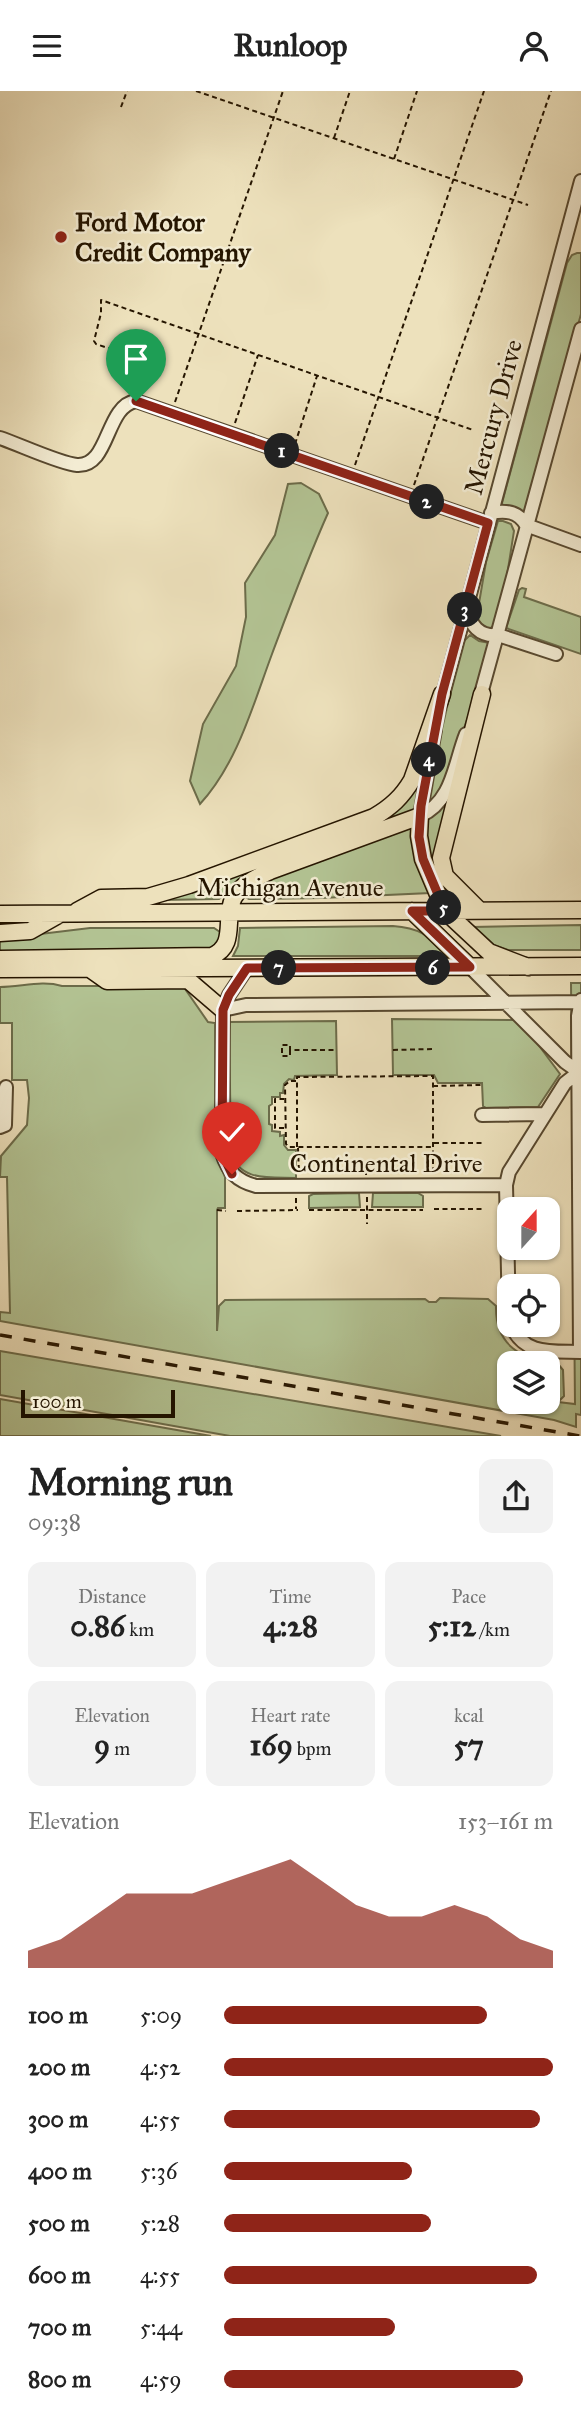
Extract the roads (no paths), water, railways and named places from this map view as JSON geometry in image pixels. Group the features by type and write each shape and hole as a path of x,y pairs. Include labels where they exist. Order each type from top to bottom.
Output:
{"main road":[{"path":"0,933 30,931 101,898 148,897 189,885 374,817 386,810 412,780 442,694"},
{"path":"479,910 445,876 441,858 482,694"},
{"path":"0,960 212,955 225,946 232,900 253,880 270,871 420,816 419,837 423,859 445,911 489,952 528,967"},
{"name":"Michigan Avenue","path":"0,914 581,910"},
{"path":"412,911 470,967"},
{"path":"0,969 581,966"},
{"path":"90,969 107,981 188,980 223,1010"}],"street":[{"name":"Mercury Drive","path":"420,816 442,694 581,181"},
{"path":"568,230 581,234"},
{"path":"420,816 435,807 444,795 482,694 581,329"},
{"path":"0,438 80,465 87,464 97,455 117,415 129,403 136,401 410,496 489,518 511,511 523,519 526,525 581,545"},
{"path":"465,608 471,625 478,632 490,636 498,635 556,654"},
{"path":"470,967 565,1062 579,1072"},
{"name":"Continental Drive","path":"247,968 229,995 223,1010 222,1153 230,1171 237,1178 256,1187 506,1185"},
{"path":"223,1010 246,1005 581,1001 578,1016 581,1352 538,1351 519,1337"},
{"path":"508,1274 506,1185 514,1161 565,1083 579,1072"},
{"path":"0,1127 5,1125 6,1087"},
{"path":"482,1115 545,1114"}],"railway":[{"path":"0,1335 580,1436"}],"place":[{"name":"Ford Motor Credit Company","path":"61,237"}]}
